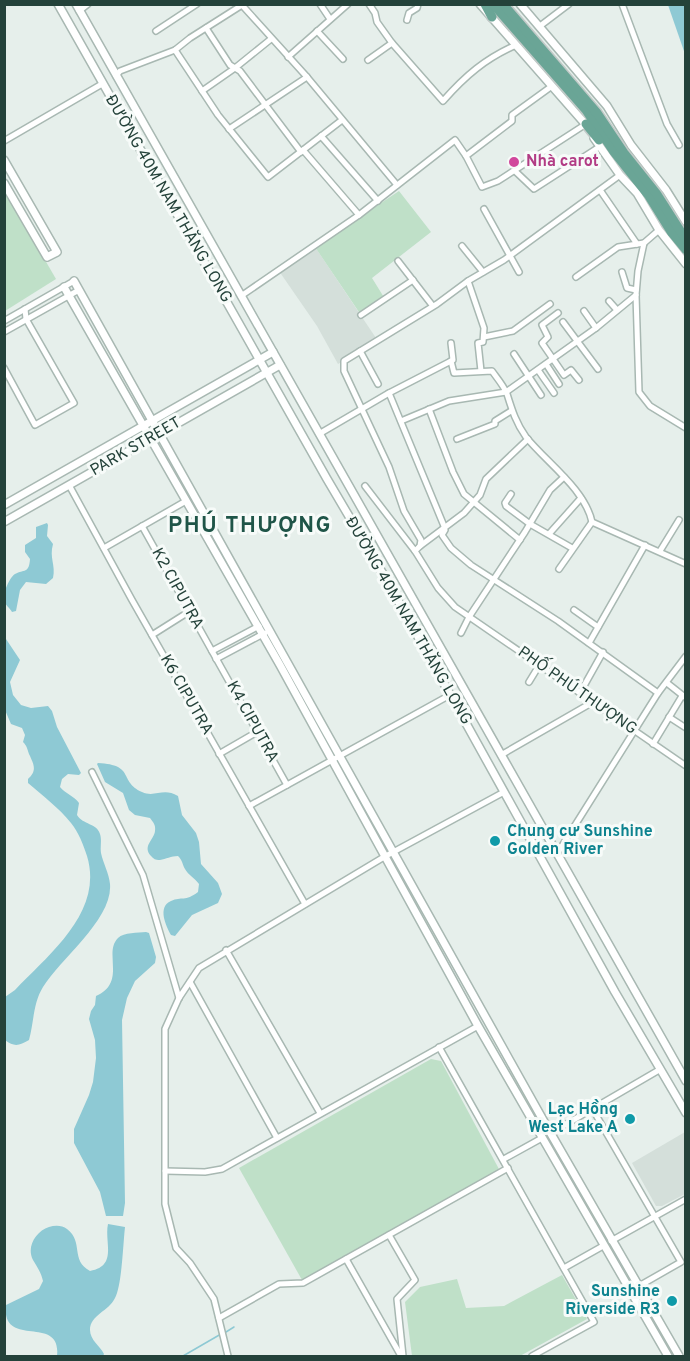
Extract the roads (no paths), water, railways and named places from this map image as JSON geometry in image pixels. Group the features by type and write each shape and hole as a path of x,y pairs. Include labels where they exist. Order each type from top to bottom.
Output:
{"main road":[{"path":"485,4 492,17"},
{"path":"493,4 586,110 624,173"},
{"path":"503,4 586,98 614,139 645,178 665,223"},
{"path":"586,124 624,173 649,196 665,223 684,243"},
{"path":"614,139 623,133"}],"street":[{"name":"ĐƯỜNG 40M NAM THĂNG LONG","path":"58,4 259,360 386,579 659,1070 686,1113"},
{"path":"78,8 88,4"},
{"path":"156,31 197,4"},
{"path":"320,4 330,19"},
{"path":"288,57 348,4"},
{"path":"369,4 375,13 377,22 392,43 444,101 465,76 483,62 516,45"},
{"path":"407,20 409,13 417,8 418,4"},
{"path":"420,546 421,540 404,512 389,467 343,366 347,358 391,333 468,281 510,256 624,173 599,147 586,124 480,4"},
{"path":"520,4 608,106 623,133 661,183 686,222"},
{"path":"540,26 569,4"},
{"path":"622,4 667,124 679,144"},
{"path":"4,141 116,76 120,71 175,50 242,5 307,77 397,185"},
{"name":"ĐƯỜNG 40M NAM THĂNG LONG","path":"78,8 686,1081"},
{"path":"206,28 230,65 240,70 302,151 359,215"},
{"path":"317,31 343,59"},
{"path":"202,92 271,39"},
{"path":"368,60 392,43"},
{"path":"175,50 229,129 268,177 342,120"},
{"path":"229,129 307,77"},
{"path":"466,156 512,121 512,115 523,106 552,86"},
{"path":"241,296 359,215 455,140 482,187 515,171 586,124"},
{"path":"321,136 378,201"},
{"path":"515,171 534,189 599,147"},
{"path":"4,160 57,252 47,257 4,183"},
{"path":"600,190 640,243 636,292 639,392 650,406 686,428"},
{"path":"484,209 519,272"},
{"path":"576,278 618,248 640,243 665,223 686,264"},
{"path":"462,246 483,272"},
{"path":"398,261 432,305"},
{"path":"622,272 627,288 636,292"},
{"path":"361,315 413,280"},
{"path":"4,321 74,281 550,1133 679,1356"},
{"path":"468,281 484,328 483,342 478,343 481,371"},
{"path":"64,287 262,634 478,1026 664,1355"},
{"path":"4,332 79,290"},
{"path":"401,421 449,401 506,392 596,328 636,292"},
{"path":"609,301 617,310"},
{"path":"484,337 513,331 550,304"},
{"path":"4,368 35,425 74,403 26,320 25,309"},
{"path":"584,311 596,328"},
{"path":"558,313 542,325 548,337 542,343 564,375 571,370 579,380"},
{"path":"563,322 598,369"},
{"path":"451,344 454,373 492,370 506,392 511,411 528,439 564,477 591,515 592,522 559,569"},
{"path":"360,351 378,384"},
{"name":"PARK STREET","path":"4,506 273,352"},
{"path":"514,354 541,394"},
{"path":"319,434 389,393 451,361"},
{"path":"546,364 559,384"},
{"name":"PARK STREET","path":"4,522 280,365"},
{"path":"538,370 554,393"},
{"path":"389,393 445,530"},
{"path":"429,409 464,494 520,540"},
{"path":"457,439 495,424 495,421 511,411"},
{"path":"415,551 464,513 480,495 486,479 528,439"},
{"path":"111,445 118,457"},
{"path":"461,633 469,616 495,579 550,490 564,477"},
{"name":"K6 CIPUTRA","path":"69,485 305,904"},
{"name":"PHỐ PHÚ THƯỢNG","path":"365,486 415,551 438,588 455,607 686,766"},
{"path":"511,494 505,505 530,524 572,548"},
{"path":"549,534 581,498"},
{"path":"104,548 186,501"},
{"path":"660,551 679,520"},
{"path":"592,522 686,564"},
{"name":"K2 CIPUTRA","path":"142,526 216,659"},
{"path":"445,530 442,535 451,548 471,565 603,652 658,693"},
{"path":"588,643 645,546"},
{"path":"574,610 598,627"},
{"path":"152,635 190,611"},
{"path":"212,651 266,622"},
{"path":"216,659 270,630"},
{"path":"580,693 603,652"},
{"name":"K4 CIPUTRA","path":"216,659 287,785"},
{"path":"557,854 658,693 684,659"},
{"path":"529,682 540,664"},
{"path":"653,744 684,697 667,683"},
{"path":"249,806 450,695"},
{"path":"501,755 592,702"},
{"path":"669,717 686,728"},
{"path":"219,754 257,732"},
{"path":"92,772 143,875 179,998"},
{"path":"228,1356 214,1299 190,1263 176,1248 165,1203 165,1029 179,998 199,968 226,950 384,857 518,785"},
{"path":"226,950 320,1113"},
{"path":"190,982 277,1138"},
{"path":"165,1171 205,1172 222,1169 487,1020"},
{"path":"439,1047 594,1322 532,1356"},
{"path":"504,1159 659,1070"},
{"path":"592,1108 681,1262 639,1286"},
{"path":"219,1318 279,1284 303,1284 508,1168"},
{"path":"564,1268 686,1198"},
{"path":"389,1235 415,1280 397,1299 402,1356"},
{"path":"346,1259 402,1356"}],"water":[{"path":"668,5 685,5 685,54"},
{"path":"47,523 47,536 53,544 53,578 46,584 26,582 20,590 16,611 12,612 4,600 7,586 15,574 28,567 30,559 25,552 25,545 36,538 36,527"},
{"path":"4,636 20,660 10,682 13,695 21,705 31,708 48,706 81,773 79,775 68,774 62,779 60,787 79,803 77,815 98,830 101,839 101,853 110,884 109,897 95,925 43,987 35,1006 29,1040 17,1045 5,1040 5,997 43,962 70,930 81,914 88,896 90,876 87,856 74,827 56,807 28,783 34,768 23,742 25,735 22,728 11,724 5,710"},
{"path":"98,763 118,767 130,783 142,792 151,794 168,792 178,796 182,815 196,833 201,864 218,883 222,894 218,903 192,915 175,936 171,935 167,927 164,908 171,901 194,895 198,892 199,884 186,871 178,856 160,860 151,856 148,846 155,831 154,824 150,818 135,815 129,810 123,793 105,782"},
{"path":"149,933 156,957 155,963 135,981 127,998 122,1020 125,1203 123,1216 106,1216 100,1192 74,1143 74,1129 89,1095 96,1058 95,1040 89,1019 96,996 105,990 113,975 114,944 121,936"},
{"path":"108,1224 125,1227 121,1274 115,1298 93,1320 90,1330 104,1354 103,1356 57,1356 56,1343 50,1336 13,1326 7,1318 6,1305 39,1289 43,1281 31,1255 32,1245 40,1232 54,1226 67,1229 75,1240 80,1262 90,1271 99,1268 107,1259"}],"waterway":[{"path":"226,1332 234,1327"},
{"path":"183,1356 221,1334"}],"place":[{"name":"Nhà carot","path":"514,162"},
{"name":"Chung cư Sunshine Golden River","path":"495,841"},
{"name":"Lạc Hồng West Lake A","path":"630,1119"},
{"name":"Sunshine Riverside R3","path":"672,1301"}],"district":[{"name":"PHÚ THƯỢNG","path":"250,526"}]}
